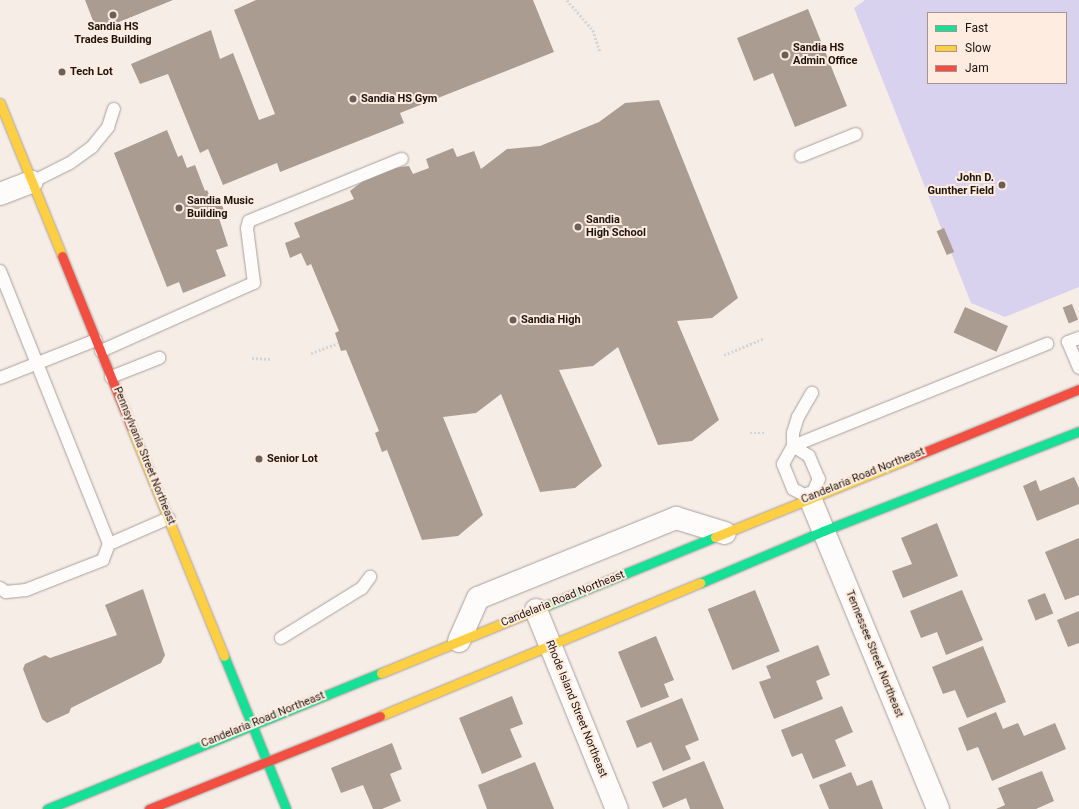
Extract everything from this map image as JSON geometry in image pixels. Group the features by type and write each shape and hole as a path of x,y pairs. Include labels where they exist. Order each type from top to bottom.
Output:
{"main road":[{"name":"Pennsylvania Street Northeast","path":"0,103 286,809"},
{"name":"Candelaria Road Northeast","path":"47,809 1079,389"},
{"path":"149,809 551,647 823,531 1079,431"}],"street":[{"path":"0,194 32,182"},
{"name":"Tennessee Street Northeast","path":"810,498 938,809"},
{"path":"460,641 478,598 485,595 676,518 725,533"},
{"name":"Rhode Island Street Northeast","path":"536,610 616,809"}],"lane":[{"path":"32,182 79,157 92,147 108,127 114,109"},
{"path":"801,156 856,134"},
{"path":"0,378 37,363 99,346 254,283 247,228 249,221 402,158"},
{"path":"0,271 108,544 103,560 26,590 6,592 0,588"},
{"path":"1079,338 1068,342 1079,368"},
{"path":"793,446 1047,344"},
{"path":"111,376 159,358"},
{"path":"793,446 809,456 819,479 810,498 793,489 783,464 793,446 793,433 798,417 812,393"},
{"path":"108,544 169,518"},
{"path":"281,638 362,588 370,577"}],"path":[{"path":"567,0 593,30 600,51"},
{"path":"724,355 765,338"},
{"path":"311,353 338,343"},
{"path":"252,358 271,359"},
{"path":"750,433 764,434"}],"shaded area":[{"name":"John D. Gunther Field","path":"865,0 1079,0 1079,287 1005,317 971,303 854,8"}],"building":[{"name":"Sandia HS Trades Building","path":"85,0 173,0 97,31"},
{"name":"Sandia HS Gym","path":"256,0 533,0 554,52 400,113 404,123 280,172 277,163 223,185 208,149 200,153 168,74 140,84 131,64 211,30 220,59 233,53 259,120 275,114 234,10"},
{"name":"Sandia HS Admin Office","path":"808,9 847,106 795,127 773,73 754,81 737,38"},
{"name":"Sandia High","path":"659,100 738,298 712,318 677,321 719,420 692,441 658,445 618,347 593,366 559,370 602,466 575,488 540,492 501,394 476,413 443,417 483,515 458,536 422,540 387,450 382,452 375,433 379,431 346,350 341,351 335,333 339,331 311,264 307,266 301,253 290,258 285,243 300,237 294,223 354,199 350,191 377,170 409,166 413,174 429,168 426,159 453,148 457,157 474,151 481,169 507,149 540,146 599,122 625,103"},
{"name":"Sandia Music Building","path":"167,130 178,157 182,155 187,168 195,165 205,191 207,190 212,201 219,198 226,215 219,218 228,246 216,250 226,276 183,293 179,282 167,287 114,153"},
{"path":"944,228 954,252 947,255 937,231"},
{"path":"1072,304 1078,320 1069,323 1063,308"},
{"path":"965,307 1008,326 997,352 954,333"},
{"path":"1074,477 1079,488 1079,504 1037,521 1023,486 1036,480 1040,491"},
{"path":"937,523 958,576 903,598 892,571 912,564 901,538"},
{"path":"1079,538 1079,595 1065,600 1045,552"},
{"path":"143,589 165,655 161,663 71,708 69,713 47,723 42,719 23,669 25,664 45,655 50,658 117,635 105,605"},
{"path":"755,590 780,651 732,670 708,609"},
{"path":"962,590 983,640 946,655 937,632 921,638 910,611"},
{"path":"1045,593 1053,613 1036,621 1027,600"},
{"path":"1079,611 1079,643 1068,647 1057,620"},
{"path":"656,636 674,680 664,684 669,697 641,708 618,652"},
{"path":"818,645 830,675 816,681 823,699 774,719 759,682 771,678 766,666"},
{"path":"983,646 1006,702 967,718 955,690 943,694 932,667"},
{"path":"512,696 523,724 510,729 522,757 482,774 459,718"},
{"path":"682,698 699,740 685,746 691,759 663,771 651,742 637,748 626,721"},
{"path":"842,706 853,732 835,740 846,766 813,779 802,753 792,757 781,730"},
{"path":"996,712 1003,729 1018,723 1024,736 1055,723 1066,749 992,781 978,747 967,751 958,728"},
{"path":"392,743 402,769 390,774 401,801 382,809 373,809 363,785 341,793 331,768"},
{"path":"704,761 724,809 690,809 686,798 663,808 652,782"},
{"path":"535,762 554,809 487,809 478,785"},
{"path":"1042,771 1054,801 1036,809 996,809 1005,805 998,788"},
{"path":"851,772 857,786 872,780 883,809 829,809 819,785"}],"traffic: fast":[{"path":"700,583 823,531 1079,431"},
{"path":"548,605 715,537"},
{"path":"224,656 286,809"},
{"path":"47,809 381,673"}],"traffic: slow":[{"path":"0,103 62,256"},
{"path":"131,427 224,656"},
{"path":"715,537 915,456"},
{"path":"380,716 700,583"},
{"path":"381,673 548,605"}],"traffic: jam":[{"path":"62,256 131,427"},
{"path":"915,456 1079,389"},
{"path":"149,809 380,716"}],"place":[{"name":"Sandia HS Trades Building","path":"113,15"},
{"name":"Sandia HS Admin Office","path":"785,55"},
{"name":"Tech Lot","path":"62,72"},
{"name":"Sandia HS Gym","path":"353,99"},
{"name":"John D. Gunther Field","path":"1002,185"},
{"name":"Sandia Music Building","path":"179,208"},
{"name":"Sandia High School","path":"578,227"},
{"name":"Sandia High","path":"513,320"},
{"name":"Senior Lot","path":"259,459"}]}
